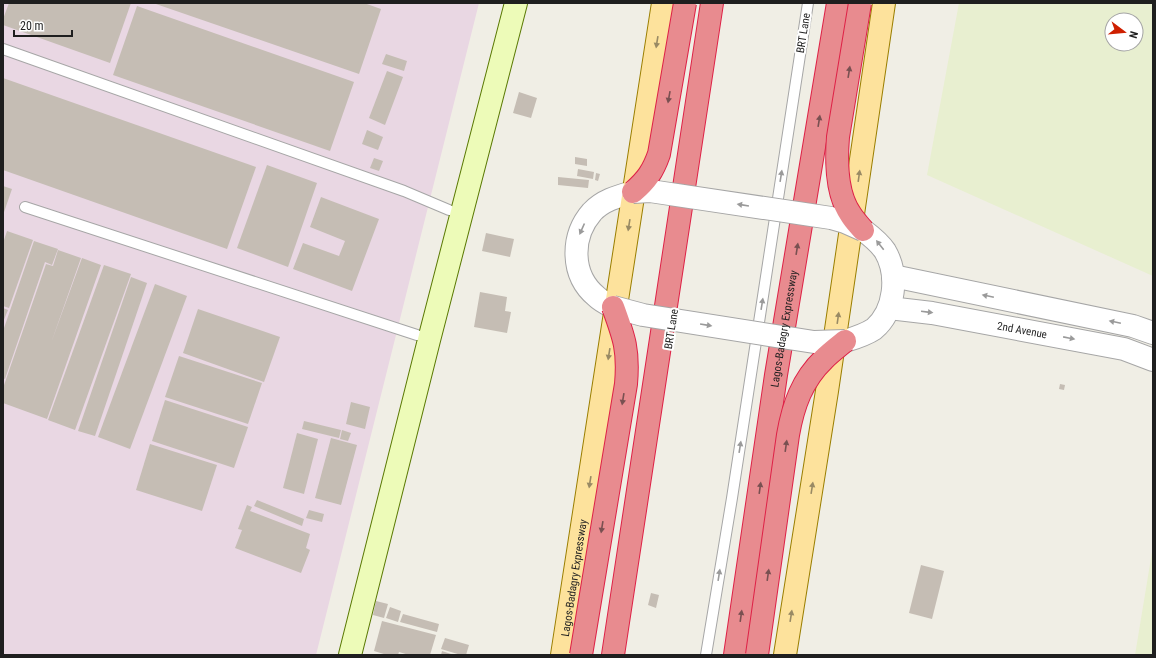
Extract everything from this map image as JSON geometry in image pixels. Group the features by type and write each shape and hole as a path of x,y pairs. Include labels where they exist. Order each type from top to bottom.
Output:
{"highway":[{"path":"634,192 645,182 654,169 659,154 685,3"},
{"path":"613,655 712,3"},
{"name":"Lagos-Badagry Expressway","path":"735,655 776,375 838,3"},
{"path":"860,3 838,137 837,158 838,179 843,198 850,214 863,230"},
{"path":"581,655 626,384 627,350 623,334 612,307"},
{"path":"757,655 792,411 802,388 812,373 824,359 845,341"}],"main road":[{"path":"338,655 417,335 502,3"},
{"path":"350,655 516,3"},
{"name":"Lagos-Badagry Expressway","path":"562,655 663,3"},
{"path":"785,655 828,383 884,3"}],"street":[{"path":"650,191 831,218 863,230 876,240 885,251 891,264 893,290 889,308 874,328 861,336 845,341 814,342 643,315 612,307 596,297 587,286 581,276 577,262 576,245 582,227 593,211 606,201 634,192 650,191"},
{"path":"893,276 1133,326 1153,333"},
{"name":"2nd Avenue","path":"889,308 932,313 1124,349 1153,360"}],"lane":[{"name":"BRT Lane","path":"706,655 732,498 808,3"},
{"path":"3,50 404,191 449,210"},
{"name":"BRT Lane","path":"617,655 715,50"},
{"path":"25,207 417,335"}],"shaded area":[{"path":"3,3 479,3 316,655 3,655"}],"green space":[{"path":"959,3 1153,3 1153,276 927,175"},
{"path":"1153,546 1153,655 1135,655"}],"building":[{"path":"9,3 131,3 110,63 3,25 3,19"},
{"path":"153,3 364,3 381,9 359,74"},
{"path":"137,6 354,82 330,151 113,75"},
{"path":"386,54 407,61 404,71 382,64"},
{"path":"387,71 403,77 385,125 369,118"},
{"path":"3,78 256,167 227,249 3,170"},
{"path":"519,92 537,98 531,118 513,113"},
{"path":"367,130 383,137 378,150 362,144"},
{"path":"575,157 587,159 587,166 575,164"},
{"path":"374,158 383,161 379,171 370,168"},
{"path":"267,165 317,183 288,267 237,248"},
{"path":"578,169 594,172 593,179 577,176"},
{"path":"596,173 600,174 598,181 595,180"},
{"path":"558,177 589,180 588,188 558,185"},
{"path":"3,186 12,189 3,215"},
{"path":"321,197 379,219 352,291 293,269 303,243 339,256 345,241 310,227"},
{"path":"7,231 33,240 9,308 3,306 3,243"},
{"path":"486,233 514,239 510,257 482,251"},
{"path":"34,241 58,249 52,265 45,262 5,379 3,378 3,331"},
{"path":"58,250 81,258 51,343 82,258 101,265 47,419 3,403 3,388 46,264 53,266"},
{"path":"104,265 131,274 75,430 48,420"},
{"path":"131,277 147,283 95,436 78,431"},
{"path":"155,284 187,296 130,449 98,437"},
{"path":"480,292 507,297 505,311 511,312 507,333 474,327"},
{"path":"3,308 8,310 3,322"},
{"path":"198,309 280,337 264,382 183,353"},
{"path":"179,356 262,383 248,424 165,397"},
{"path":"1060,384 1065,385 1064,390 1059,389"},
{"path":"165,400 248,427 234,468 152,441"},
{"path":"351,402 370,407 365,429 346,424"},
{"path":"304,421 341,430 339,438 302,429"},
{"path":"342,430 351,433 348,441 340,439"},
{"path":"297,433 318,439 304,494 283,488"},
{"path":"331,438 357,445 341,505 315,498"},
{"path":"150,444 217,465 202,511 136,490"},
{"path":"257,500 304,519 302,526 254,506"},
{"path":"247,505 252,507 250,511 310,534 306,548 310,550 301,573 235,548 242,530 238,529"},
{"path":"309,510 324,514 322,522 306,518"},
{"path":"921,565 944,571 932,619 909,613"},
{"path":"651,593 659,595 656,608 648,605"},
{"path":"376,601 388,604 384,618 373,615"},
{"path":"390,607 401,611 398,622 386,618"},
{"path":"403,614 439,624 437,632 400,622"},
{"path":"382,621 436,635 430,655 409,655 399,652 398,655 387,655 374,651"},
{"path":"445,638 469,645 466,655 441,649"},
{"path":"442,651 454,655 441,655"}]}
